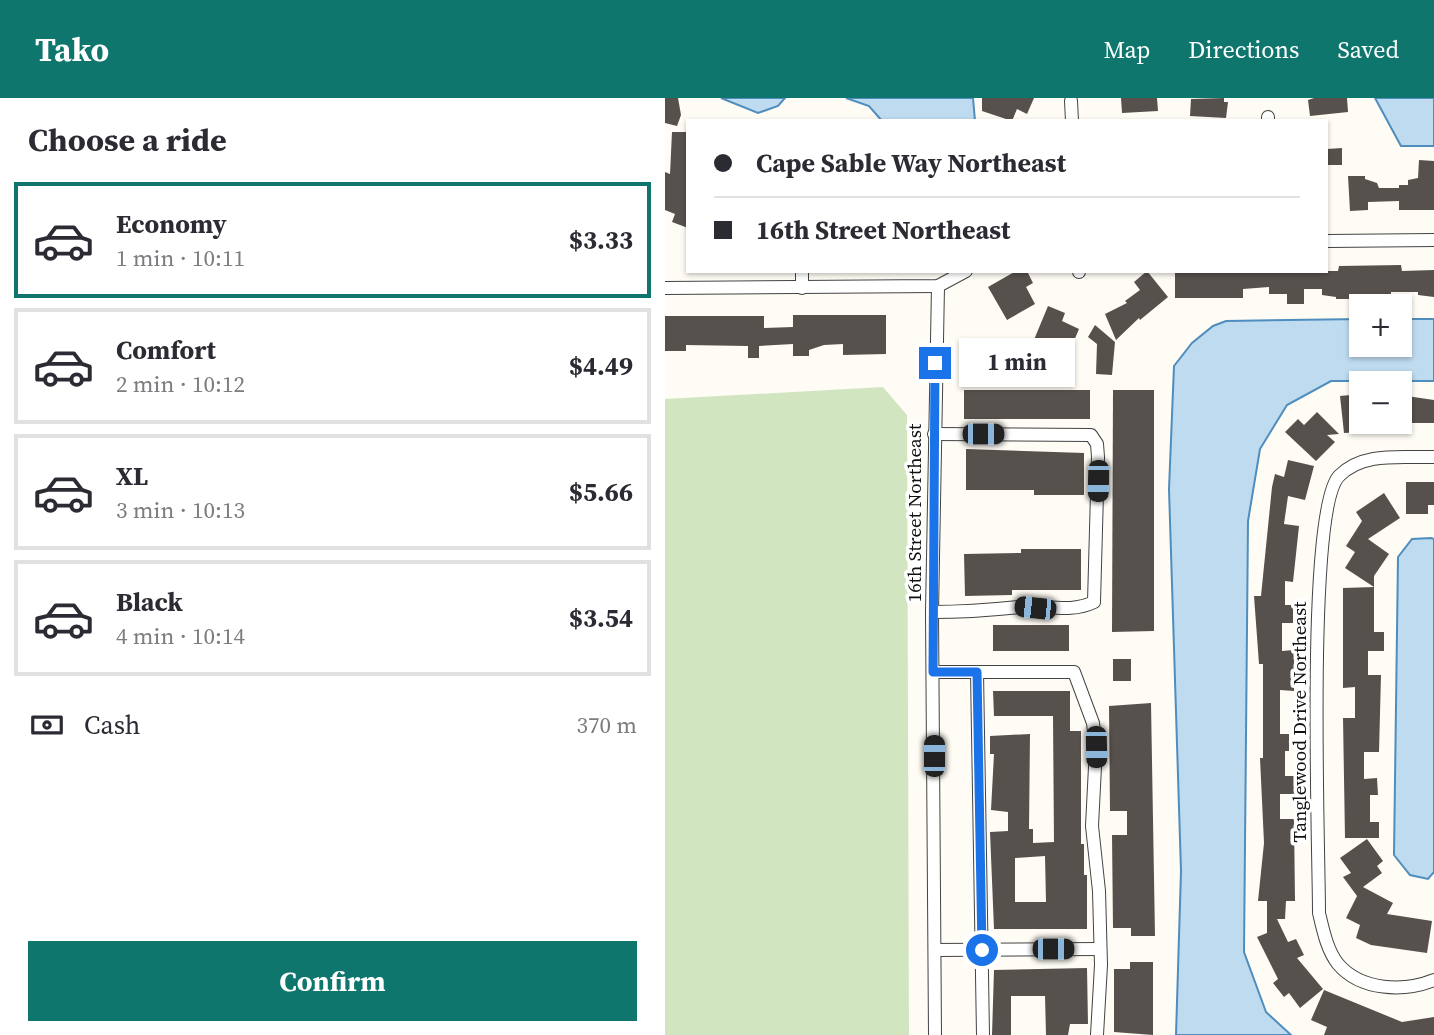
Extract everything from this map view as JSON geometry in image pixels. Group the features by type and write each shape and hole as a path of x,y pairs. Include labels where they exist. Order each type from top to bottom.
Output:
{"street":[{"path":"1071,101 1072,119"},
{"path":"1328,240 1434,240"},
{"path":"802,273 802,288"},
{"path":"665,288 938,286 962,273"},
{"name":"16th Street Northeast","path":"935,1035 932,612 938,286"},
{"path":"932,612 1004,611 1020,606 1072,610 1094,602 1098,457 1097,444 1091,435 934,434"},
{"name":"Tanglewood Drive Northeast","path":"1434,457 1374,458 1353,463 1336,478 1329,496 1318,595 1319,913 1327,942 1338,964 1355,977 1377,986 1398,989 1434,980"},
{"path":"933,672 1074,672 1093,723 1096,747 1092,826 1099,891 1097,1035"},
{"path":"977,672 983,1035"},
{"path":"935,950 1100,949"}],"green space":[{"path":"883,387 907,415 909,1035 665,1035 665,399"}],"water":[{"path":"721,98 785,98 778,106 758,113"},
{"path":"846,98 973,98 975,119 880,119 869,106"},
{"path":"1375,98 1434,98 1434,146 1401,146"},
{"path":"1349,319 1349,357 1412,357 1412,319 1434,319 1434,381 1412,381 1412,371 1349,371 1349,381 1331,381 1287,405 1260,449 1248,521 1244,952 1266,1012 1291,1035 1176,1035 1181,871 1169,489 1174,366 1192,343 1213,326 1226,321"},
{"path":"1412,539 1434,539 1434,872 1428,879 1410,875 1394,855 1398,557"}],"building":[{"path":"665,98 678,98 681,115 677,126 665,123"},
{"path":"982,98 1034,98 1027,114 1017,109 1013,119 982,111"},
{"path":"1121,98 1157,98 1158,111 1122,113"},
{"path":"1224,98 1224,102 1228,102 1226,118 1190,116 1191,99"},
{"path":"1347,98 1348,112 1310,116 1308,100"},
{"path":"672,132 686,132 686,227 672,222 675,214 665,210 665,172 670,174"},
{"path":"1342,148 1342,165 1328,165 1328,149"},
{"path":"1419,160 1434,161 1434,210 1399,210 1399,201 1368,202 1368,210 1350,211 1348,176 1365,176 1365,179 1377,183 1379,188 1399,188 1399,185 1408,185 1408,180 1418,178"},
{"path":"1401,265 1402,271 1434,270 1434,297 1418,295 1418,292 1391,292 1349,294 1349,299 1336,299 1322,295 1322,289 1304,289 1304,304 1287,304 1287,294 1269,294 1269,287 1243,289 1243,298 1175,298 1175,273 1338,271 1339,266"},
{"path":"1012,273 1028,273 1033,283 1026,287 1035,304 1007,320 988,287"},
{"path":"1149,273 1168,297 1140,320 1139,318 1116,340 1105,314 1127,303 1125,301 1140,290 1134,282"},
{"path":"1048,306 1065,313 1062,321 1079,329 1071,348 1053,340 1046,354 1031,347"},
{"path":"793,315 886,315 886,354 843,355 843,344 824,345 809,350 809,356 793,356 793,344 759,346 759,358 748,358 748,346 686,345 686,351 665,351 665,316 764,316 764,328 793,327"},
{"path":"1095,325 1115,342 1112,375 1096,374 1097,344 1088,337"},
{"path":"964,390 1090,390 1090,419 964,419"},
{"path":"1113,390 1154,390 1154,631 1112,632"},
{"path":"1349,395 1349,433 1344,433 1340,396"},
{"path":"1412,397 1434,400 1434,423 1412,423"},
{"path":"1317,412 1339,434 1327,435 1335,442 1316,461 1285,432 1298,419 1304,425"},
{"path":"966,449 1084,453 1084,495 1034,495 1034,490 966,490"},
{"path":"1288,460 1314,466 1305,500 1288,496 1284,524 1299,526 1293,582 1285,581 1285,605 1293,605 1293,623 1282,623 1282,651 1294,650 1294,691 1280,690 1280,734 1289,734 1289,751 1285,751 1285,776 1295,776 1295,794 1280,794 1280,819 1294,819 1295,901 1286,901 1285,919 1277,919 1288,942 1296,939 1304,955 1297,958 1323,989 1300,1008 1289,993 1284,997 1273,983 1278,979 1257,937 1267,933 1267,901 1258,901 1264,843 1260,758 1263,758 1263,664 1259,664 1254,596 1261,596 1275,474 1284,477"},
{"path":"1406,482 1434,482 1434,505 1428,505 1428,514 1406,514"},
{"path":"1384,493 1400,518 1368,539 1389,554 1374,576 1374,587 1345,568 1355,552 1346,546 1362,521 1356,512"},
{"path":"1021,549 1081,549 1081,590 1012,590 1012,595 965,596 964,554 1021,553"},
{"path":"1374,587 1374,632 1384,632 1384,651 1368,651 1368,675 1381,675 1379,752 1364,752 1364,779 1377,778 1378,795 1370,795 1370,822 1379,822 1379,838 1345,838 1343,718 1355,718 1355,687 1343,688 1343,588"},
{"path":"993,625 1069,625 1069,651 993,651"},
{"path":"1113,659 1131,659 1131,681 1113,681"},
{"path":"993,691 1070,691 1070,731 1081,731 1081,844 1084,844 1084,875 1087,875 1087,929 994,929 990,832 1008,831 1008,812 991,810 994,754 990,754 990,736 1030,734 1029,829 1033,829 1033,843 1054,842 1053,716 994,716","holes":["1045,856 1046,902 1015,902 1015,858"]},
{"path":"1151,703 1155,936 1131,936 1131,928 1113,928 1112,835 1127,835 1127,811 1110,811 1109,706"},
{"path":"1367,839 1383,861 1377,866 1382,873 1363,887 1393,903 1387,914 1432,921 1427,953 1371,945 1356,938 1360,925 1346,918 1357,896 1343,877 1351,873 1340,858"},
{"path":"1130,962 1153,962 1153,1035 1114,1032 1114,969 1130,969"},
{"path":"1087,968 1088,1024 1070,1024 1068,1035 1046,1035 1045,996 1011,996 1011,1035 992,1035 994,970"},
{"path":"1324,990 1402,1022 1434,1017 1434,1035 1324,1035 1327,1027 1311,1020"}],"route":[{"path":"935,363 933,672 977,672 982,950"}]}
